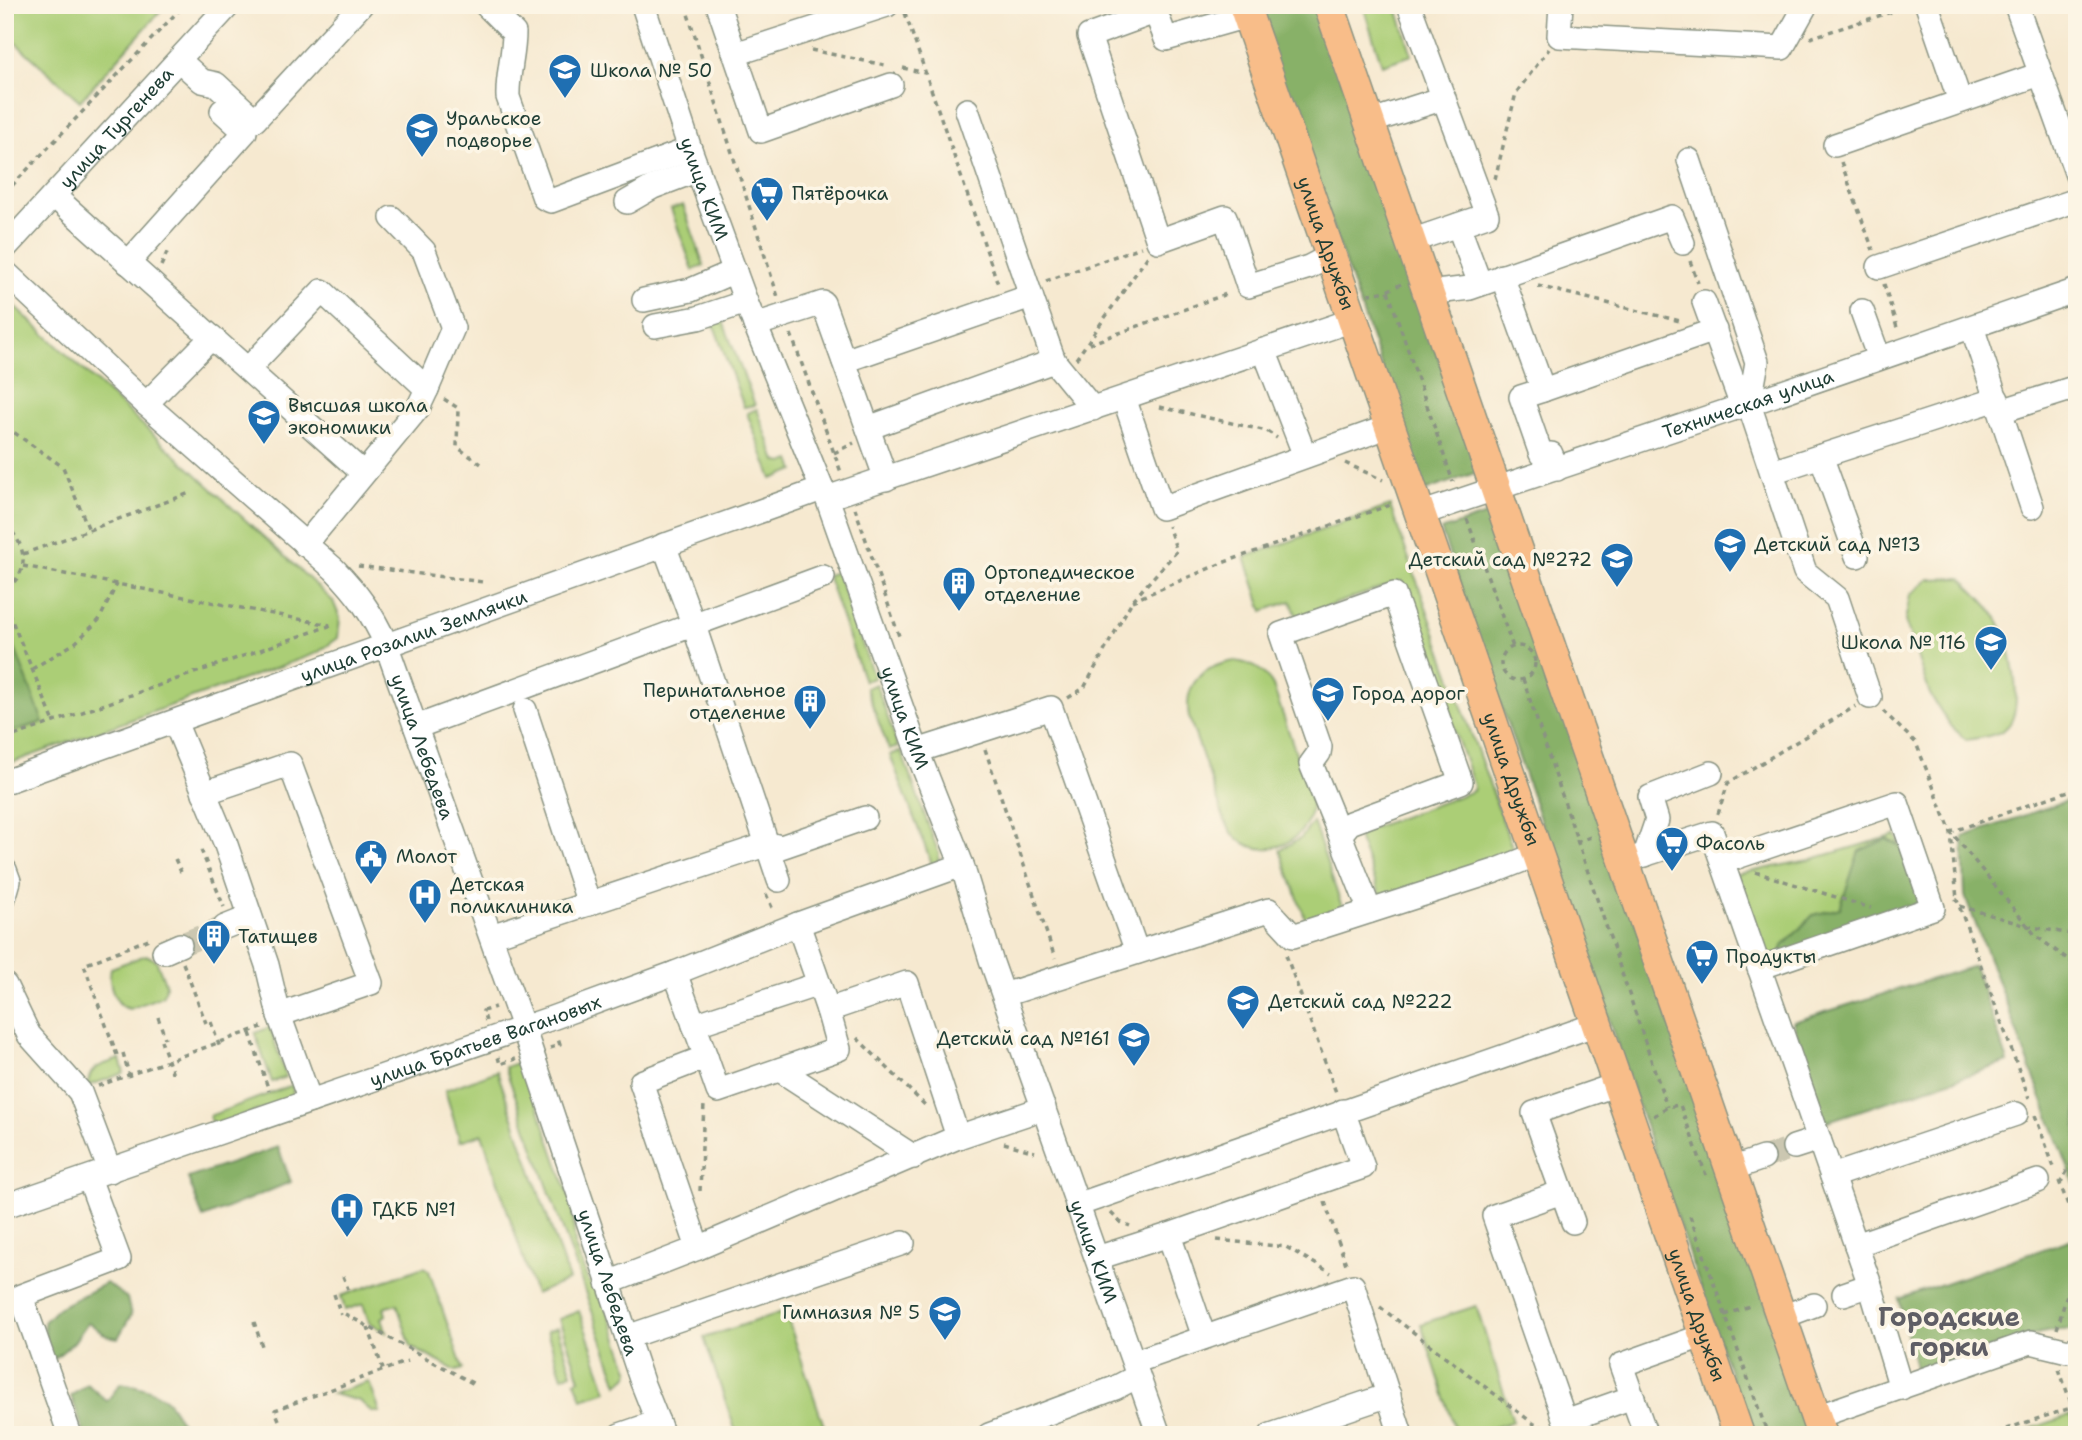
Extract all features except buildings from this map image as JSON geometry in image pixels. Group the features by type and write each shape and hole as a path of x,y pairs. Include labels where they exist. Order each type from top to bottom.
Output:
{"main road":[{"path":"1329,5 1411,242 1415,288 1496,488 1635,858 1719,1175 1782,1317 1819,1426"},
{"name":"улица Дружбы","path":"1245,11 1390,426 1408,509 1538,855 1618,1084 1715,1325 1739,1435"}],"street":[{"name":"улица Тургенева","path":"5,248 229,5"},
{"path":"178,60 202,81 216,84 255,120 361,5"},
{"path":"486,5 514,33 508,97 544,198 551,201 694,160"},
{"name":"улица КИМ","path":"643,5 694,160 746,302 824,493 917,751 962,865 1044,1108 1085,1201 1097,1258 1159,1435"},
{"path":"718,5 761,131 892,73"},
{"path":"735,54 887,5"},
{"path":"1409,5 1487,215 1411,242"},
{"path":"1560,5 1559,36 1782,48 1806,5"},
{"path":"1927,5 1960,102"},
{"path":"2016,5 2077,175"},
{"path":"1245,11 1166,39 1154,9 1089,36 1158,241 1224,217 1248,286 1309,267 1330,256"},
{"path":"1835,145 2040,74"},
{"path":"128,263 245,132 206,95 202,81"},
{"path":"1369,122 1444,98"},
{"path":"967,110 1029,292 1060,368 1093,409"},
{"path":"627,202 694,160"},
{"path":"1689,160 1757,362 1748,404"},
{"path":"54,196 363,474"},
{"path":"1879,267 2077,200"},
{"path":"1415,288 1449,291 1491,280 1672,217 1683,243"},
{"path":"305,545 418,408 453,328 424,251 392,218"},
{"path":"1458,225 1491,280 1543,390"},
{"path":"644,300 691,290 735,271"},
{"name":"улица Лебедева","path":"5,272 146,404 334,569 361,598 374,618 386,644 491,936 660,1428"},
{"name":"Техническая улица","path":"1408,509 1496,488 1556,469 2077,290"},
{"path":"248,369 322,291 428,389"},
{"path":"844,361 1005,305 1029,292"},
{"path":"656,326 698,318 746,302"},
{"path":"1704,302 1748,404 1805,572 1837,598 1870,697"},
{"path":"755,326 823,303 886,480"},
{"path":"1862,311 1880,358"},
{"name":"улица Розалии Землячки","path":"5,782 664,545 824,493 886,480 1353,320"},
{"path":"1972,327 2032,507"},
{"path":"1556,469 1551,454 1541,454 1521,397 1715,330"},
{"path":"146,404 212,337"},
{"path":"1264,350 1305,456"},
{"path":"868,428 1060,368"},
{"path":"1772,472 1999,405 2077,387"},
{"path":"1124,398 1162,508 1390,426"},
{"path":"1821,456 1857,556"},
{"path":"664,545 779,880"},
{"path":"416,727 823,576"},
{"path":"1340,835 1350,823 1461,782 1394,594 1282,634 1320,747 1311,764 1370,911"},
{"path":"917,751 1051,708 1137,952"},
{"path":"525,710 590,904"},
{"path":"175,722 225,842 267,965 279,1017 310,1101"},
{"path":"204,793 290,764 371,983 279,1017"},
{"path":"1635,858 1657,820 1650,797 1711,773"},
{"path":"1722,862 1897,803 1933,908 1759,968"},
{"path":"491,936 768,844 781,847 865,818"},
{"path":"1635,858 1712,832 1870,1285 1901,1388"},
{"path":"1004,995 1269,910 1293,936 1538,855"},
{"name":"улица Братьев Вагановых","path":"5,1206 676,973 962,865"},
{"path":"5,870 9,881 5,895"},
{"path":"225,927 250,916"},
{"path":"676,973 718,1091 839,1049 798,925"},
{"path":"828,1010 907,983 958,1138"},
{"path":"694,1025 819,984"},
{"path":"5,985 29,1035 80,1093 119,1259 22,1296 70,1435"},
{"path":"1085,1201 1597,1024"},
{"path":"698,1248 641,1082 706,1057"},
{"path":"780,1070 915,1157"},
{"path":"1573,1222 1534,1113 1618,1084"},
{"path":"608,1283 698,1248 958,1138 1044,1108"},
{"path":"1097,1258 1318,1183 1365,1171 1343,1111"},
{"path":"1832,1177 2017,1114"},
{"path":"1794,1147 1819,1139"},
{"path":"1719,1175 1763,1158"},
{"path":"1856,1245 2049,1182"},
{"path":"1562,1192 1494,1216 1502,1241 1565,1421 1633,1397"},
{"path":"1163,1237 1204,1337"},
{"path":"627,1336 902,1242"},
{"path":"1844,1294 1870,1285"},
{"path":"989,1435 1115,1388 1136,1369 1204,1337 1353,1286 1401,1435"},
{"path":"1782,1317 1814,1305"},
{"path":"1646,1435 1621,1365 1715,1325"},
{"path":"1819,1426 1901,1388 2031,1342 2068,1351 2077,1348"},
{"path":"1271,1435 1388,1395"},
{"path":"620,1435 660,1428"}],"path":[{"path":"5,193 184,5"},
{"path":"902,5 1005,305"},
{"path":"954,5 956,12"},
{"path":"1782,48 1913,5"},
{"path":"1487,215 1516,93 1559,36"},
{"path":"810,50 892,73 925,73"},
{"path":"1835,145 1879,267 1899,332"},
{"path":"1029,292 1158,241"},
{"path":"1060,368 1087,344 1158,241"},
{"path":"1683,243 1704,302"},
{"path":"1491,280 1715,330"},
{"path":"1366,281 1370,294 1415,288"},
{"path":"1087,344 1248,286"},
{"path":"1387,291 1454,484"},
{"path":"428,389 458,408 457,447 484,466"},
{"path":"1124,398 1267,431 1305,456"},
{"path":"5,430 12,431 63,467 89,530"},
{"path":"1343,462 1383,480"},
{"path":"23,554 190,493"},
{"path":"1132,601 1222,563 1389,504 1408,509"},
{"path":"1051,708 1084,688 1132,601 1177,551 1162,508"},
{"path":"1467,519 1513,647"},
{"path":"5,525 21,543 23,554 23,566 18,577 5,589"},
{"path":"5,739 332,625 23,566"},
{"path":"358,566 483,582"},
{"path":"32,669 75,643 99,620 117,584"},
{"path":"5,604 54,723"},
{"path":"1513,647 1529,651 1534,661 1532,672 1523,679 1508,677 1502,668 1502,658 1508,649 1513,647"},
{"path":"1523,679 1667,1107"},
{"path":"1712,832 1728,783 1870,697 1916,743 1951,832 1957,900 2049,1182 2077,1229"},
{"path":"979,731 1061,976"},
{"path":"1951,832 2077,788"},
{"path":"1951,832 2036,936 2077,966"},
{"path":"175,859 181,872"},
{"path":"1722,862 1903,918"},
{"path":"1933,908 1957,900"},
{"path":"1959,906 2027,926 2077,935"},
{"path":"117,1055 84,965 171,930 174,948 219,1046"},
{"path":"1283,948 1343,1111"},
{"path":"488,1026 483,1011 502,1004"},
{"path":"158,1017 173,1075"},
{"path":"80,1093 219,1046 279,1017"},
{"path":"550,1048 560,1045 556,1031"},
{"path":"250,1033 269,1091"},
{"path":"856,1037 930,1110"},
{"path":"123,1053 130,1077"},
{"path":"497,1055 500,1064 521,1057"},
{"path":"700,1194 704,1098"},
{"path":"1654,1116 1667,1107 1681,1105 1719,1175"},
{"path":"2049,1182 2077,1153"},
{"path":"1318,1183 1353,1286"},
{"path":"1085,1201 1120,1222 1163,1237"},
{"path":"1690,1216 1715,1325 1768,1435"},
{"path":"2077,1260 2051,1348 2075,1407 2077,1420"},
{"path":"343,1276 348,1289"},
{"path":"334,1294 343,1314 476,1385"},
{"path":"1715,1325 1752,1305"},
{"path":"254,1322 263,1349"},
{"path":"367,1325 384,1371"},
{"path":"279,1420 275,1410 408,1361"},
{"path":"1987,1435 2075,1407"}],"green space":[{"path":"5,5 166,5 80,101 7,35 10,23"},
{"path":"1255,5 1316,5 1478,472 1425,491"},
{"path":"1376,5 1396,5 1412,55 1382,65 1364,9"},
{"path":"683,205 704,266 693,270 671,209"},
{"path":"11,303 333,601 340,618 338,638 317,653 5,765 5,310"},
{"path":"722,319 755,405 744,407 712,320"},
{"path":"757,409 776,461 783,463 791,460 795,470 772,479 747,413"},
{"path":"1390,506 1513,850 1382,899 1359,840 1361,832 1473,791 1474,786 1401,581 1297,617 1291,601 1263,611 1245,557"},
{"path":"1495,512 1811,1435 1751,1435 1441,530"},
{"path":"837,572 874,678 864,681 827,575"},
{"path":"1961,578 1989,607 2002,628 2011,657 2016,690 2013,718 2007,727 1994,735 1966,740 1949,724 1930,694 1905,621 1910,595 1929,579"},
{"path":"5,622 43,722 5,734"},
{"path":"1235,661 1257,668 1273,686 1309,791 1311,808 1308,821 1292,840 1281,846 1256,848 1245,843 1230,830 1189,717 1189,695 1198,678 1213,667"},
{"path":"876,684 898,747 889,750 866,688"},
{"path":"901,751 939,854 938,863 933,867 890,755"},
{"path":"2077,797 2077,1181 2074,1182 1965,896 1963,837"},
{"path":"1313,822 1343,910 1307,923 1280,850 1301,838"},
{"path":"1896,835 1927,907 1769,959 1733,875 1809,860"},
{"path":"1886,839 1910,851 1921,906 1780,956 1783,946 1813,915 1840,908 1859,851"},
{"path":"146,955 156,960 166,985 165,991 162,996 130,1009 120,1004 113,993 111,968"},
{"path":"1974,966 2008,1062 1825,1122 1793,1022"},
{"path":"270,1027 286,1077 272,1082 255,1033"},
{"path":"120,1059 124,1073 88,1086 94,1070"},
{"path":"522,1061 572,1205 575,1247 588,1280 606,1306 630,1372 618,1384 505,1067"},
{"path":"497,1071 569,1280 535,1294 482,1134 460,1141 445,1090"},
{"path":"293,1085 293,1098 213,1127 209,1116"},
{"path":"278,1147 291,1182 203,1218 188,1178"},
{"path":"2075,1238 2077,1331 2062,1330 2021,1338 1917,1376 1899,1299"},
{"path":"424,1267 429,1271 463,1369 456,1371 411,1347 397,1304 384,1308 386,1315 382,1318 386,1332 369,1322 363,1304 345,1310 341,1296"},
{"path":"106,1283 127,1298 131,1315 118,1338 107,1336 88,1322 74,1342 54,1359 46,1351 44,1322 58,1308"},
{"path":"1476,1306 1513,1421 1472,1435 1457,1435 1421,1324"},
{"path":"579,1311 607,1391 582,1399 575,1381 580,1379 559,1319"},
{"path":"785,1311 827,1435 737,1435 704,1338"},
{"path":"557,1328 572,1373 562,1377 547,1331"},
{"path":"369,1382 380,1412 372,1412 360,1401 332,1394"},
{"path":"121,1383 155,1392 162,1397 175,1411 186,1435 85,1435 71,1396 87,1384 107,1401"},
{"path":"2071,1415 2077,1435 2029,1435 2027,1430"}],"tunnel":[{"path":"180,945 225,927"},
{"path":"1763,1158 1794,1147"}],"place":[{"name":"Школа № 50","path":"565,100"},
{"name":"Уральское подворье","path":"422,159"},
{"name":"Пятёрочка","path":"767,223"},
{"name":"Высшая школа экономики","path":"264,446"},
{"name":"Детский сад №13","path":"1730,574"},
{"name":"Детский сад №272","path":"1617,589"},
{"name":"Ортопедическое отделение","path":"959,613"},
{"name":"Школа № 116","path":"1991,672"},
{"name":"Город дорог","path":"1328,723"},
{"name":"Перинатальное отделение","path":"810,731"},
{"name":"Фасоль","path":"1672,873"},
{"name":"Молот","path":"371,886"},
{"name":"Детская поликлиника","path":"425,925"},
{"name":"Татищев","path":"214,966"},
{"name":"Продукты","path":"1702,986"},
{"name":"Детский сад №222","path":"1243,1031"},
{"name":"Детский сад №161","path":"1134,1068"},
{"name":"ГДКБ №1","path":"347,1239"},
{"name":"Гимназия № 5","path":"945,1342"}],"district":[{"name":"Городские горки","path":"1949,1332"}]}
